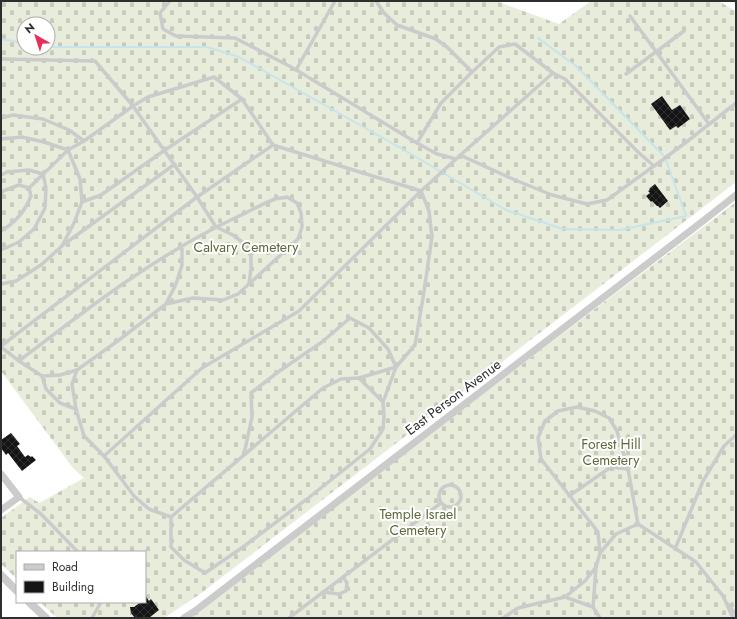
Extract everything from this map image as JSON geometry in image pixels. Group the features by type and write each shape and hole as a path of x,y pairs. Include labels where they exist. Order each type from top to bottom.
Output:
{"street":[{"name":"East Person Avenue","path":"184,618 736,195"},
{"path":"1,474 19,497 1,510"},
{"path":"1,575 16,589"},
{"path":"30,603 46,618"}],"lane":[{"path":"170,1 160,13 163,29 176,36 235,38 296,70 437,154 456,159"},
{"path":"296,70 335,1"},
{"path":"376,1 384,13 397,25 436,39 447,47 472,72"},
{"path":"630,16 710,124"},
{"path":"626,74 684,31"},
{"path":"417,143 441,103 499,47 515,44 553,73 565,79 654,166"},
{"path":"1,59 95,62 133,106 175,164 216,227 233,234 246,245 251,257 252,268 249,284"},
{"path":"104,456 202,368 299,311 421,191 553,73"},
{"path":"28,188 68,150 84,141 148,97 214,77 242,99 274,145 421,191 430,211 432,237 423,298 415,345 396,367 383,402 383,429 370,449 250,542 205,573 184,560 171,547 171,517 323,388 341,379 360,378 396,367"},
{"path":"82,202 101,195 242,99"},
{"path":"460,155 523,183 552,194 587,204 607,200 736,103"},
{"path":"1,118 13,115 43,119 69,130 84,141"},
{"path":"1,139 22,137 68,150 80,179 82,202 74,223 62,246"},
{"path":"19,361 112,292 157,261 216,227 276,199 287,197 296,204 301,213 302,227 298,239 238,294 223,300 193,298 166,304 77,370 60,375 42,376 19,361 1,346 197,197 274,145"},
{"path":"1,284 16,281 41,265 62,246 175,164"},
{"path":"1,176 7,172 29,170 43,174"},
{"path":"1,250 19,242 34,229 45,208 46,188 43,174"},
{"path":"1,194 3,191 19,185 28,188 32,196 28,205 18,218 1,231"},
{"path":"166,304 176,284 182,265 182,246"},
{"path":"243,455 252,417 251,393 278,372 322,342 350,318 369,328 388,349 396,367"},
{"path":"77,370 72,384 76,409 84,436 104,456 134,496 149,509 171,517"},
{"path":"42,376 46,389 60,403 76,409"},
{"path":"360,378 383,402"},
{"path":"600,618 593,607 596,568 600,553 598,532 541,460 538,438 546,422 558,411 577,407 596,412 609,418 617,431 628,469 638,524 696,562 736,615"},
{"path":"675,549 702,481 724,446 736,435"},
{"path":"569,496 611,467 628,469"},
{"path":"448,485 452,485 459,490 461,499 457,505 451,508 443,506 441,503 438,496 441,489 448,485"},
{"path":"19,497 40,514 77,551"},
{"path":"289,618 441,503"},
{"path":"600,553 616,534 638,524"},
{"path":"503,618 518,608 565,597 585,581 596,568"},
{"path":"323,592 338,594 346,591 347,583 343,577"},
{"path":"723,596 733,618"},
{"path":"565,597 593,607"},
{"path":"92,618 100,603"}],"green space":[{"name":"Calvary Cemetery","path":"1,1 496,1 559,24 591,1 718,1 736,11 736,182 200,594 164,618 57,618 41,603 146,603 146,551 16,551 16,578 1,564 1,518 30,497 39,503 84,478 73,468 1,371"},
{"name":"Forest Hill Cemetery","path":"736,202 736,618 185,618 438,428"}],"building":[{"path":"662,96 672,110 680,105 690,119 678,128 676,126 670,130 651,104"},
{"path":"655,184 668,201 660,208 652,201 651,202 646,196 650,193 648,191 650,190 649,189"},
{"path":"11,433 20,444 17,446 25,457 28,455 31,457 32,456 36,460 22,471 8,453 6,455 1,448 1,440"},
{"path":"146,596 149,601 151,599 159,610 149,618 135,618 131,613 130,607 134,607 140,603 146,603"}],"waterway":[{"path":"56,47 207,47 239,57 399,147 506,210 563,229 620,230 686,216 665,157 576,66 538,38"},
{"path":"1,39 16,42"}],"park label":[{"name":"Temple Israel Cemetery","path":"418,522"}]}
